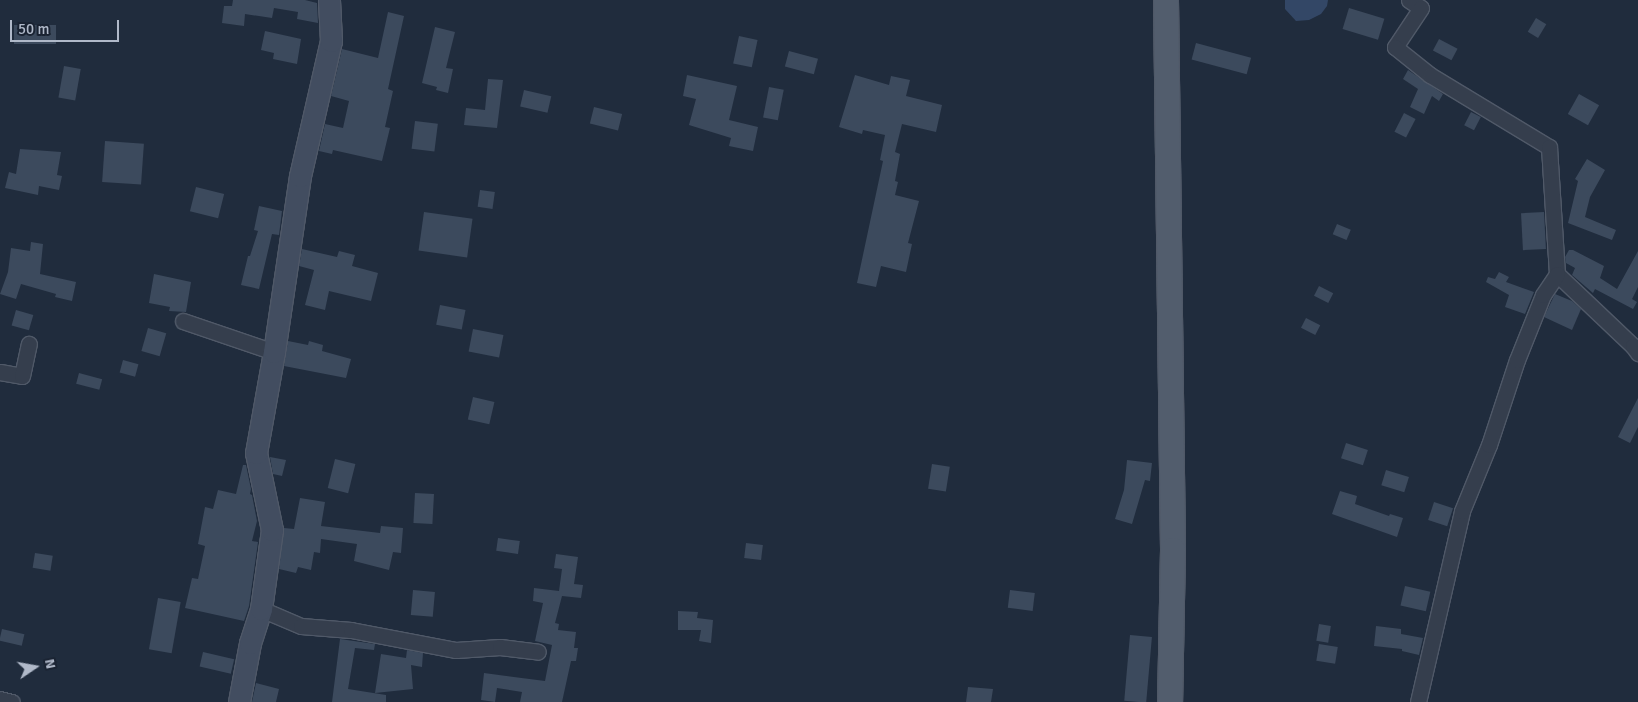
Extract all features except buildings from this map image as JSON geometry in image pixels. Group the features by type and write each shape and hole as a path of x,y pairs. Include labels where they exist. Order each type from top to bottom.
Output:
{"main road":[{"path":"1166,0 1173,550 1170,702"},
{"path":"1182,0 1189,550 1186,702"}],"street":[{"path":"239,702 250,643 261,609 272,530 256,453 274,352 300,176 331,41 329,0"},
{"path":"1408,0 1421,8 1395,47 1430,75 1549,147 1557,274 1543,295 1520,352 1489,445 1462,511 1418,702"},
{"path":"1557,274 1638,353"},
{"path":"183,321 274,352"},
{"path":"0,372 22,376 29,344"},
{"path":"261,609 301,626 351,630 456,650 500,647 538,652"},
{"path":"0,699 12,702"}],"water":[{"path":"1285,0 1328,0 1327,6 1321,14 1309,20 1296,21 1285,9"}]}
